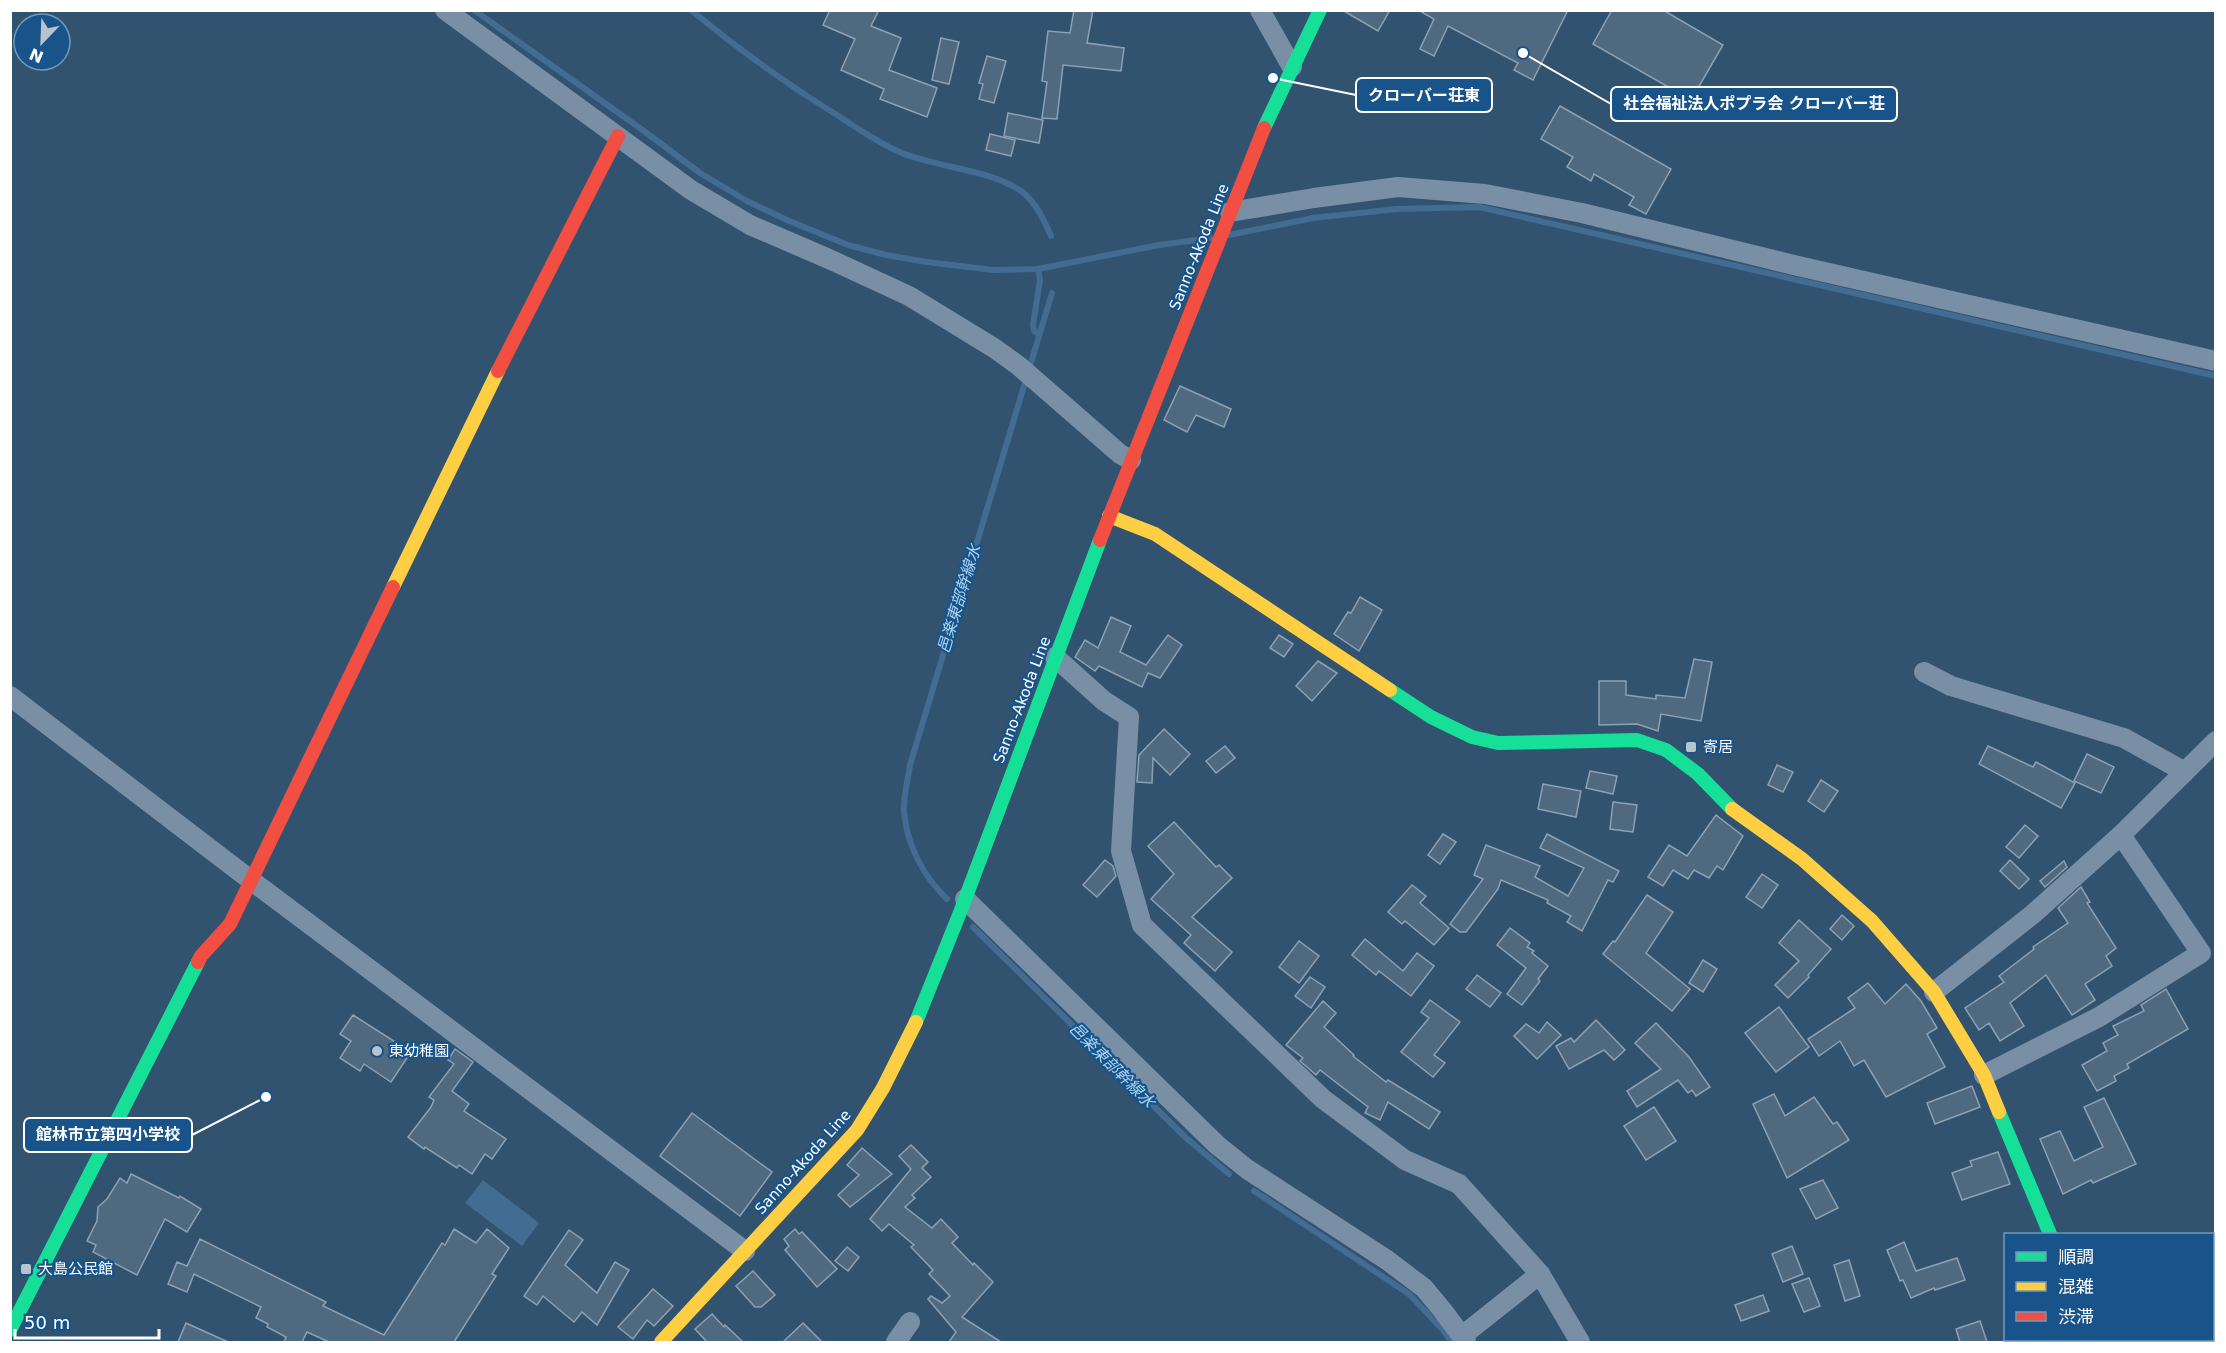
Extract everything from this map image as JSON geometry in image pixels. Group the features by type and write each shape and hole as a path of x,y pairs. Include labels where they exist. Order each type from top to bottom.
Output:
{"street":[{"path":"446,10 691,190 750,225 909,296 968,330 1027,374 1120,454 1131,460"},
{"path":"1260,10 1292,67"},
{"name":"Sanno-Akoda Line","path":"661,1342 844,1145 881,1095 924,1005 1108,516 1230,212 1292,67 1320,10"},
{"path":"10,1330 201,956 230,924 252,881 462,442 618,136"},
{"path":"1230,212 1398,187 1485,194 1582,213 1798,267 2216,361"},
{"path":"1108,516 1155,534 1431,717 1472,737 1498,743 1637,740 1666,750 1698,774 1733,810 1802,859 1872,921 1934,992 1984,1075 2050,1233"},
{"path":"1055,657 1104,700 1129,717 1121,851 1142,925 1323,1099 1405,1160 1460,1184 1540,1274 1580,1342"},
{"path":"1924,672 1951,686 2124,738 2185,772"},
{"path":"10,696 252,881 745,1251"},
{"path":"1934,992 2033,914 2121,835 2216,741"},
{"path":"1984,1075 2099,1017 2201,953 2121,835"},
{"path":"965,899 1217,1145 1247,1169 1387,1260 1424,1288 1464,1339 1540,1274"},
{"path":"896,1342 910,1322"}],"water":[{"path":"483,1180 539,1223 522,1246 465,1203"}],"building":[{"path":"830,10 879,10 871,26 901,38 889,70 937,88 927,117 880,99 884,89 841,70 855,39 823,25"},
{"path":"1074,10 1093,10 1087,43 1124,48 1121,71 1063,65 1057,119 1042,118 1047,82 1042,81 1048,31 1070,33"},
{"path":"1342,10 1390,10 1378,31"},
{"path":"1418,10 1568,10 1533,80 1514,70 1518,63 1448,26 1434,56 1420,49 1434,19"},
{"path":"1612,10 1663,10 1723,45 1691,100 1593,44"},
{"path":"941,38 959,42 949,84 932,80"},
{"path":"987,56 1006,61 994,103 979,99 983,84 979,83"},
{"path":"1560,106 1671,169 1646,214 1629,205 1634,197 1594,174 1591,181 1567,167 1573,157 1541,139"},
{"path":"1008,113 1043,120 1039,143 1004,136"},
{"path":"990,134 1015,140 1011,156 986,150"},
{"path":"1180,386 1231,409 1224,427 1196,415 1187,432 1164,420"},
{"path":"1360,597 1382,610 1359,651 1334,634 1348,612 1351,613"},
{"path":"1111,617 1131,626 1120,652 1146,665 1168,635 1182,645 1160,678 1148,673 1142,687 1099,666 1095,671 1075,657 1085,640 1098,648"},
{"path":"1279,635 1293,644 1284,657 1270,648"},
{"path":"1694,659 1712,662 1701,721 1661,714 1658,731 1637,724 1599,725 1599,681 1626,681 1626,695 1656,699 1656,695 1685,698"},
{"path":"1318,661 1337,673 1312,701 1296,686"},
{"path":"1164,729 1190,754 1170,775 1153,758 1152,783 1137,782 1139,755"},
{"path":"1225,746 1235,758 1216,773 1206,761"},
{"path":"1988,746 2033,767 2036,762 2075,783 2061,808 1979,764"},
{"path":"2087,754 2114,767 2101,793 2074,781"},
{"path":"1777,765 1793,772 1783,792 1768,785"},
{"path":"1590,771 1617,776 1613,794 1586,788"},
{"path":"1821,780 1838,791 1824,812 1808,801"},
{"path":"1543,784 1581,791 1576,817 1538,809"},
{"path":"1613,802 1637,805 1633,832 1610,829"},
{"path":"1716,815 1743,836 1723,870 1717,866 1709,878 1694,870 1688,879 1673,870 1663,886 1648,877 1669,845 1687,856"},
{"path":"1174,822 1216,867 1219,865 1232,878 1192,917 1232,952 1215,971 1184,943 1191,935 1151,899 1174,874 1148,846"},
{"path":"2025,825 2038,836 2019,858 2006,847"},
{"path":"1443,834 1456,842 1440,864 1428,855"},
{"path":"1547,834 1619,871 1613,882 1608,880 1582,931 1567,922 1571,916 1547,903 1548,900 1501,880 1498,889 1466,932 1460,932 1450,924 1483,879 1474,875 1486,845 1540,866 1535,877 1568,896 1584,868 1540,848"},
{"path":"1105,860 1113,866 1116,876 1097,897 1083,885"},
{"path":"2010,860 2029,879 2019,889 2000,871"},
{"path":"2064,861 2067,867 2045,887 2040,881"},
{"path":"1762,874 1778,885 1762,908 1746,897"},
{"path":"1412,885 1426,896 1420,903 1449,928 1434,945 1405,921 1402,924 1388,912"},
{"path":"2081,887 2090,902 2087,903 2116,948 2106,956 2112,966 2085,984 2095,1000 2072,1015 2046,975 2010,1003 2024,1026 2000,1041 1989,1023 1979,1030 1965,1008 2004,982 1999,976 2034,949 2033,947 2068,923 2058,908"},
{"path":"1647,895 1673,912 1646,953 1690,989 1672,1011 1603,954 1613,941 1615,942"},
{"path":"1842,915 1854,926 1842,940 1830,929"},
{"path":"1799,920 1831,949 1808,975 1809,977 1788,998 1775,985 1799,961 1779,943"},
{"path":"1510,928 1530,943 1527,947 1548,966 1522,1005 1507,994 1526,968 1497,945"},
{"path":"1365,939 1403,971 1417,953 1434,966 1411,996 1379,971 1376,975 1352,955"},
{"path":"1299,941 1319,956 1299,983 1279,967"},
{"path":"1703,960 1717,969 1703,992 1689,983"},
{"path":"1477,975 1501,993 1490,1007 1466,989"},
{"path":"1310,977 1325,987 1311,1008 1295,996"},
{"path":"1868,983 1885,1004 1906,984 1921,1001 1937,1028 1927,1034 1945,1067 1886,1097 1864,1060 1854,1066 1840,1041 1819,1056 1808,1039 1855,1008 1848,998"},
{"path":"2166,989 2188,1029 2127,1064 2129,1068 2114,1076 2116,1081 2097,1091 2082,1065 2107,1051 2103,1043 2118,1035 2113,1026 2144,1011 2141,1005"},
{"path":"1430,1000 1460,1022 1434,1055 1445,1063 1433,1077 1401,1052 1429,1018 1421,1012"},
{"path":"1323,1001 1336,1013 1324,1027 1353,1056 1386,1082 1388,1080 1440,1112 1429,1129 1388,1102 1380,1120 1365,1113 1368,1107 1320,1070 1316,1075 1300,1061 1303,1058 1286,1045"},
{"path":"1779,1007 1809,1047 1776,1072 1745,1033"},
{"path":"353,1015 411,1052 391,1082 364,1064 360,1071 340,1058 351,1041 340,1034"},
{"path":"1596,1020 1625,1050 1614,1060 1604,1050 1569,1069 1556,1046 1571,1038 1574,1042"},
{"path":"1547,1022 1561,1035 1537,1059 1514,1036 1526,1024 1539,1033"},
{"path":"1656,1023 1689,1057 1710,1087 1696,1096 1692,1090 1688,1093 1678,1080 1637,1107 1627,1091 1661,1069 1635,1043"},
{"path":"455,1049 473,1062 452,1091 469,1104 464,1111 506,1139 492,1159 485,1154 472,1174 459,1165 457,1168 425,1147 424,1149 408,1137 431,1107 434,1100 429,1097 454,1064 448,1060"},
{"path":"1972,1086 1980,1107 1935,1124 1927,1103"},
{"path":"1774,1094 1785,1116 1814,1097 1833,1124 1837,1122 1849,1140 1787,1178 1753,1104"},
{"path":"2104,1098 2136,1164 2093,1183 2091,1180 2063,1194 2040,1139 2060,1131 2074,1161 2103,1147 2084,1107"},
{"path":"1654,1107 1676,1141 1646,1160 1624,1126"},
{"path":"692,1113 772,1172 740,1216 660,1156"},
{"path":"911,1145 928,1162 922,1168 931,1177 912,1195 915,1198 905,1207 932,1228 941,1219 958,1237 952,1243 993,1282 962,1317 1001,1342 949,1342 956,1332 928,1299 931,1296 942,1303 950,1296 929,1274 933,1270 911,1247 914,1245 889,1224 882,1231 870,1219 911,1169 899,1156"},
{"path":"862,1148 892,1174 850,1207 838,1195 859,1175 847,1165"},
{"path":"1998,1152 2010,1184 1962,1200 1952,1173 1972,1166 1970,1161"},
{"path":"131,1174 179,1198 180,1196 201,1209 187,1232 165,1219 137,1275 93,1252 96,1245 87,1241 97,1221 98,1207 107,1199 120,1178 127,1183"},
{"path":"1823,1180 1838,1208 1816,1219 1800,1189"},
{"path":"454,1229 476,1243 487,1229 509,1248 492,1274 496,1276 454,1342 329,1342 307,1332 302,1342 284,1342 286,1337 256,1318 261,1307 194,1274 187,1292 168,1284 177,1262 187,1266 200,1239 326,1302 323,1306 384,1335 442,1243 445,1245"},
{"path":"795,1229 799,1234 802,1232 837,1269 817,1287 785,1250 789,1246 784,1239"},
{"path":"569,1230 583,1240 565,1265 597,1293 615,1262 629,1270 597,1325 582,1312 574,1322 543,1296 537,1305 524,1296"},
{"path":"1904,1242 1916,1271 1957,1258 1965,1280 1935,1290 1934,1288 1911,1298 1903,1280 1900,1281 1887,1250"},
{"path":"1792,1246 1803,1274 1783,1282 1772,1254"},
{"path":"847,1247 859,1257 848,1271 835,1261"},
{"path":"1849,1260 1860,1296 1845,1301 1834,1265"},
{"path":"753,1271 775,1295 761,1307 755,1307 736,1286"},
{"path":"1809,1278 1820,1306 1804,1312 1792,1284"},
{"path":"653,1289 673,1306 654,1326 647,1320 633,1339 618,1327"},
{"path":"1763,1295 1769,1311 1741,1321 1735,1305"},
{"path":"712,1314 743,1342 707,1342 695,1329"},
{"path":"1980,1321 1987,1342 1960,1342 1956,1329"},
{"path":"186,1323 228,1342 178,1342"},
{"path":"803,1323 822,1342 783,1342"}],"waterway":[{"path":"474,10 700,173 747,201 848,245 886,255 993,270 1038,269 1159,245 1211,238"},
{"path":"691,10 782,79 881,143 926,161 992,177 1021,191 1035,206 1051,236"},
{"path":"1229,235 1313,218 1397,209 1479,207 2216,376"},
{"path":"1038,269 1040,280 1033,325 1034,331 1039,334"},
{"name":"邑楽東部幹線水","path":"947,899 924,870 909,836 904,800 910,765 1052,293"},
{"name":"邑楽東部幹線水","path":"973,927 1185,1137 1229,1174"},
{"name":"邑楽東部幹線水","path":"1254,1191 1409,1294 1443,1330 1451,1342"}],"traffic: fast":[{"path":"1264,128 1320,10"},
{"path":"916,1022 961,910 1100,540"},
{"path":"1390,690 1431,717 1472,737 1498,743 1637,740 1666,750 1698,774 1732,809"},
{"path":"10,1330 198,962"},
{"path":"1999,1112 2050,1233"}],"traffic: slow":[{"path":"393,587 498,371"},
{"path":"1109,516 1155,534 1390,690"},
{"path":"1732,809 1802,859 1872,921 1934,992 1984,1075 1999,1112"},
{"path":"661,1342 857,1130 883,1088 916,1022"}],"traffic: jam":[{"path":"1100,540 1264,128"},
{"path":"498,371 618,136"},
{"path":"198,962 230,924 393,587"}],"place":[{"name":"社会福祉法人ポプラ会 クローバー荘","path":"1523,53"},
{"name":"クローバー荘東","path":"1273,78"},
{"name":"寄居","path":"1691,747"},
{"name":"東幼稚園","path":"377,1051"},
{"name":"館林市立第四小学校","path":"266,1097"},
{"name":"大島公民館","path":"26,1269"}]}
